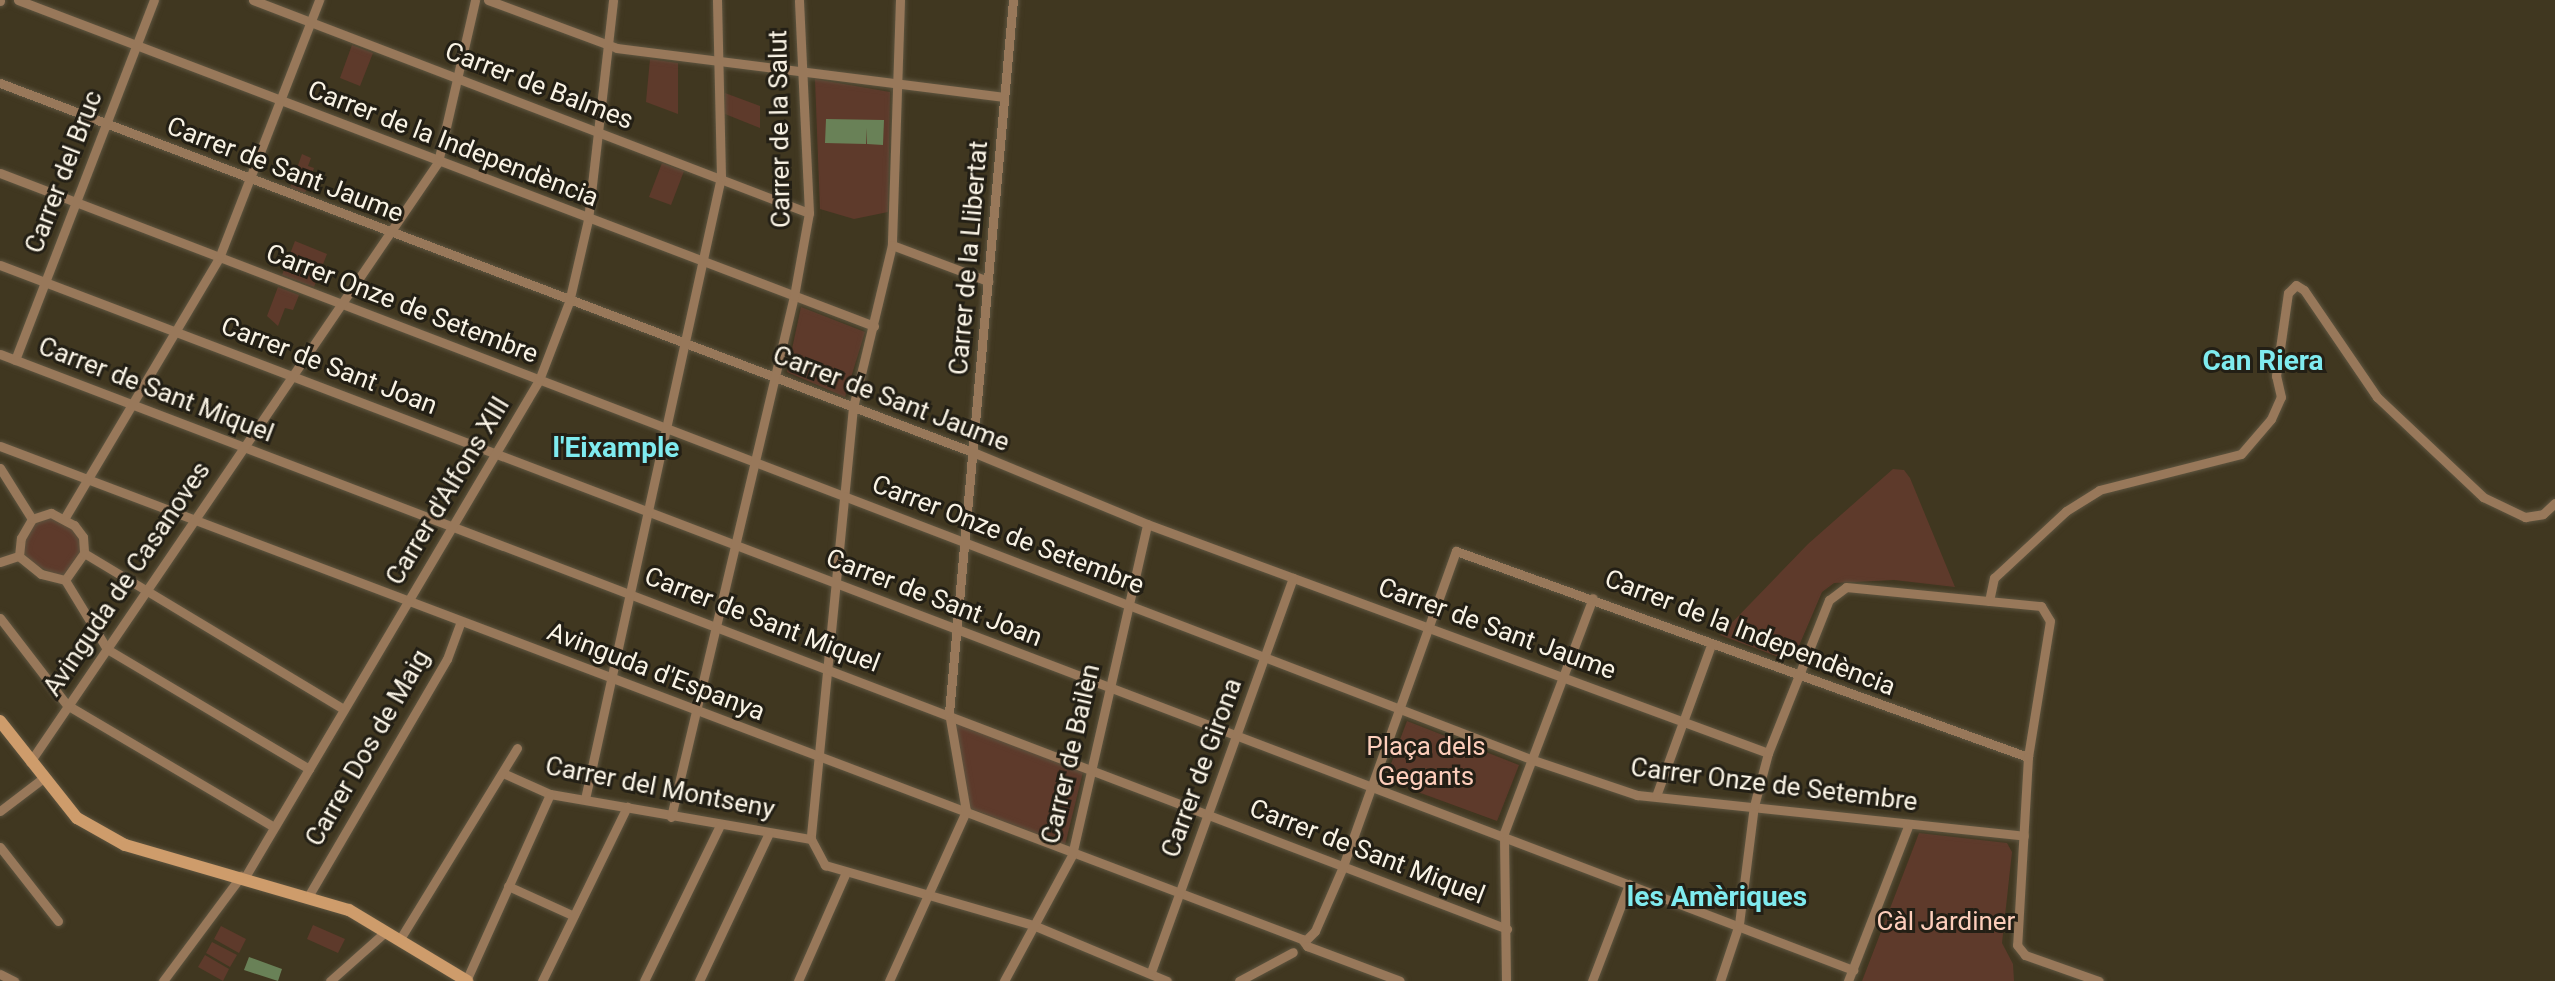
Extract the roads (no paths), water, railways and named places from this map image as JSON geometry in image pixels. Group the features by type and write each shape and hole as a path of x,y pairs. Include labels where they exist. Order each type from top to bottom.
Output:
{"street":[{"name":"Carrer de la Independència","path":"18,0 588,220 874,326"},
{"name":"Carrer del Bruc","path":"15,360 154,0"},
{"name":"Carrer de Balmes","path":"253,0 809,213"},
{"path":"64,519 219,258 319,0"},
{"name":"Avinguda de Casanoves","path":"30,762 438,162 475,0"},
{"path":"488,0 609,46 1004,97"},
{"name":"Carrer d'Alfons XIII","path":"163,981 243,876 274,827 539,380 569,302 588,220 601,133 613,0"},
{"path":"585,799 615,679 647,511 721,177 717,0"},
{"name":"Carrer de la Salut","path":"671,817 794,296 809,213 799,0"},
{"path":"900,0 892,245 853,407 842,494 822,759 811,839 825,865 1033,925 1167,981"},
{"name":"Carrer de la Llibertat","path":"966,811 949,713 975,453 1013,0"},
{"name":"Carrer de Sant Jaume","path":"0,83 569,302 975,453 1147,524 1768,753"},
{"name":"Carrer Onze de Setembre","path":"0,173 1533,760 1637,795 2024,836"},
{"path":"892,245 988,281"},
{"name":"Carrer de Sant Joan","path":"0,265 1107,688 1504,833 1853,970"},
{"path":"1989,601 1994,578 2066,511 2099,490 2241,454 2271,419 2281,397 2278,362 2288,293 2296,285 2304,290 2377,397 2483,497 2525,517 2543,514 2555,503"},
{"name":"Carrer de Sant Miquel","path":"0,354 451,528 949,713 1342,869 1507,929"},
{"name":"Avinguda d'Espanya","path":"0,446 966,811 1400,981"},
{"path":"0,468 32,519"},
{"path":"19,556 21,538 32,519 51,513 64,519 78,529 84,553 344,709"},
{"name":"Carrer de Bailèn","path":"1004,981 1072,855 1107,688 1147,524"},
{"name":"Carrer de la Independència","path":"1429,627 1456,551 2028,757"},
{"path":"65,580 84,553"},
{"path":"0,562 19,556"},
{"path":"19,556 41,574 65,580 107,649 309,769"},
{"name":"Carrer de Girona","path":"1151,972 1293,578"},
{"path":"1720,981 1739,924 1754,806 1768,753 1829,600 1846,587 2041,606 2050,621 2028,757 2017,945 2025,955 2099,981"},
{"path":"1506,981 1504,833 1593,598"},
{"path":"0,618 67,705 274,827"},
{"name":"Carrer Dos de Maig","path":"309,895 447,659 461,621"},
{"path":"1239,981 1293,952 1301,954 1303,942 1315,931 1342,869 1429,627"},
{"path":"1656,796 1711,645"},
{"path":"0,721 42,779 77,818 125,845 309,895 400,939 467,981 550,794"},
{"path":"400,939 517,748"},
{"name":"Carrer del Montseny","path":"503,773 550,794 811,839"},
{"path":"0,811 42,779"},
{"path":"542,981 627,807"},
{"path":"889,981 966,811"},
{"path":"1848,981 1909,824"},
{"path":"644,981 720,825"},
{"path":"699,981 769,833"},
{"path":"0,847 58,921"},
{"path":"798,981 846,872"},
{"path":"1592,981 1629,884"},
{"path":"508,886 574,916"},
{"path":"330,981 385,932"},
{"path":"0,974 14,981"}],"district":[{"name":"Can Riera","path":"2263,361"},
{"name":"l'Eixample","path":"616,448"},
{"name":"les Amèriques","path":"1717,897"}],"park label":[{"name":"Plaça dels Gegants","path":"1426,762"},
{"name":"Càl Jardiner","path":"1946,922"}]}
